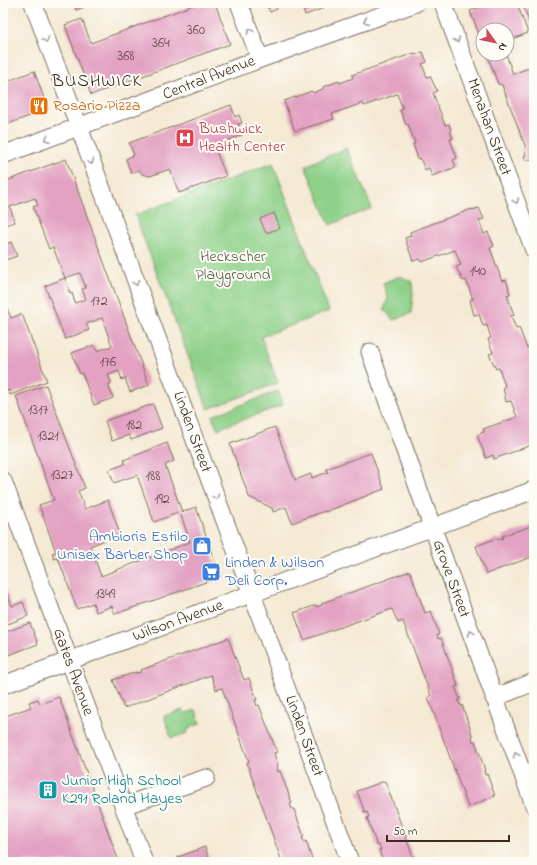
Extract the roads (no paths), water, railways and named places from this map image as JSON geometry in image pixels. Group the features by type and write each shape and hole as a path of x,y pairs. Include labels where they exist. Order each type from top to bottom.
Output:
{"street":[{"name":"Linden Street","path":"33,3 350,862"},
{"path":"240,3 260,59"},
{"name":"Central Avenue","path":"3,155 260,59 416,3"},
{"name":"Menahan Street","path":"443,3 534,250"},
{"name":"Grove Street","path":"370,352 432,527 534,805"},
{"name":"Gates Avenue","path":"3,481 144,862"},
{"name":"Wilson Avenue","path":"3,685 534,490"},
{"path":"494,698 534,682"},
{"path":"123,806 206,778"}],"place":[{"name":"Rosario Pizza","path":"39,106"},
{"name":"Bushwick Health Center","path":"185,138"},
{"name":"Ambioris Estilo Unisex Barber Shop","path":"202,546"},
{"name":"Linden & Wilson Deli Corp.","path":"211,572"},
{"name":"Junior High School K291 Roland Hayes","path":"48,790"}],"district":[{"name":"BUSHWICK","path":"97,82"}],"park label":[{"name":"Heckscher Playground","path":"233,266"}]}
